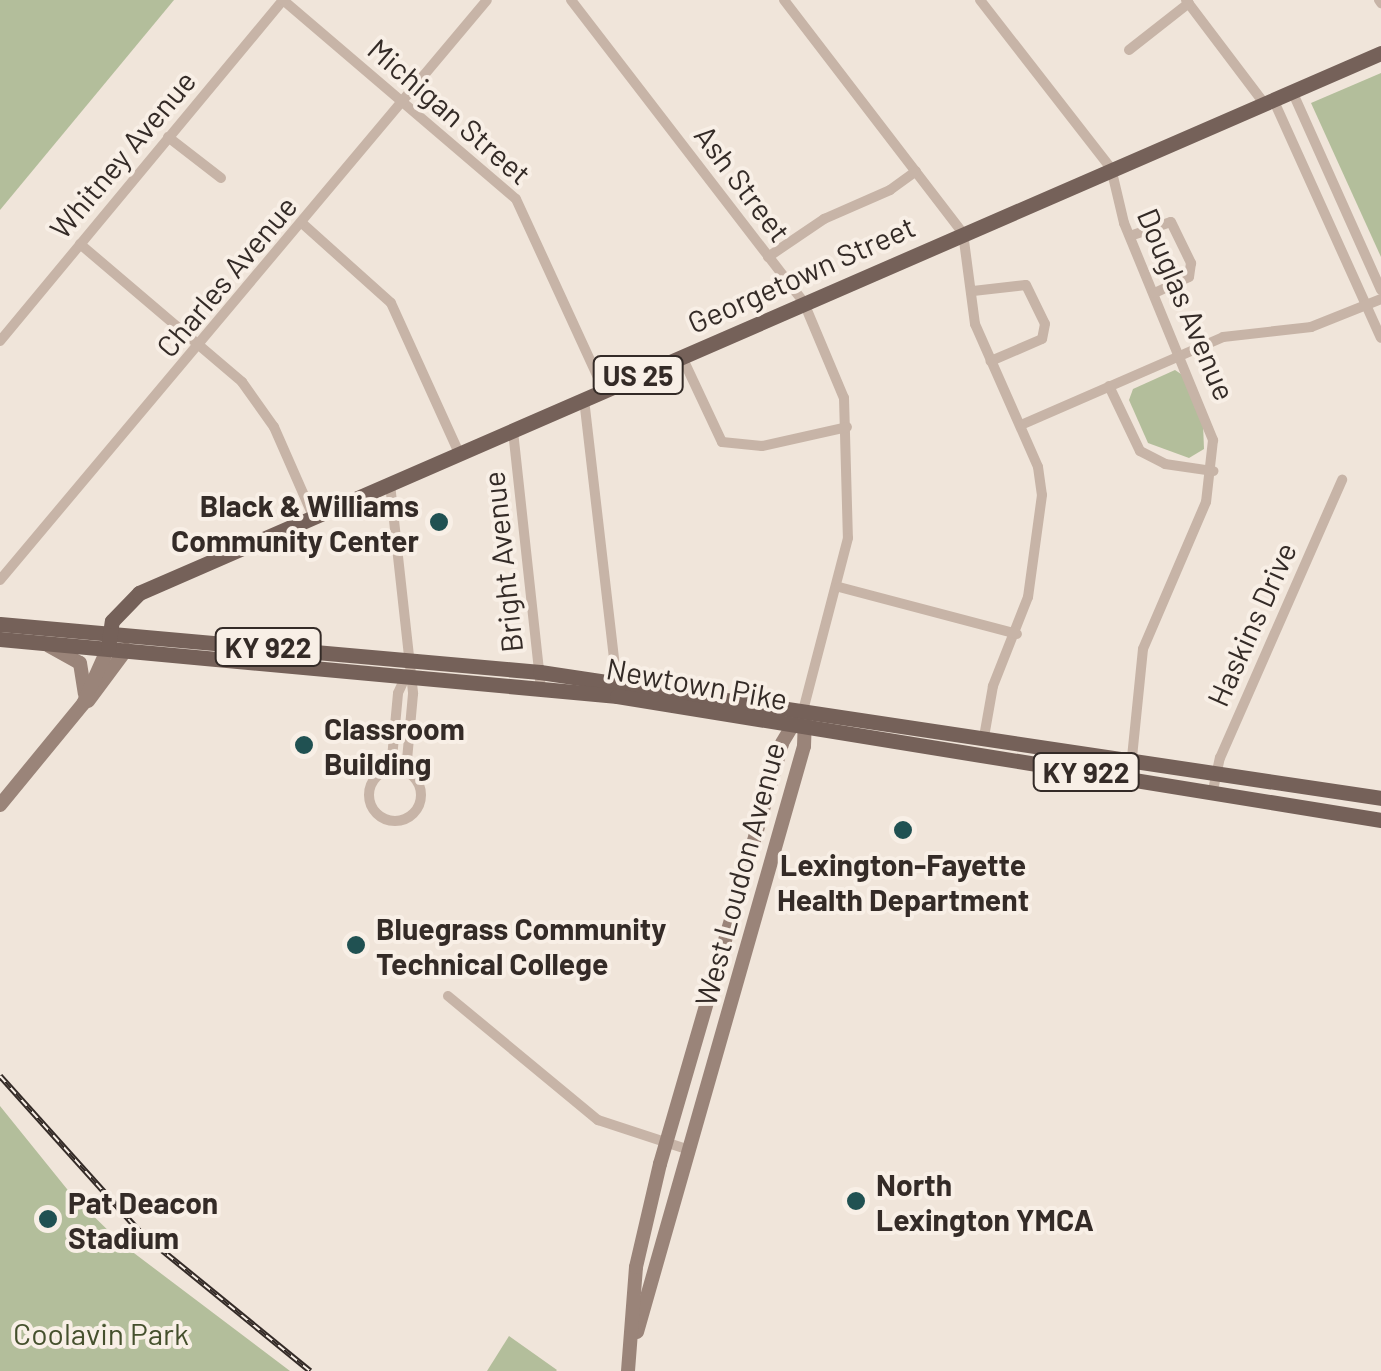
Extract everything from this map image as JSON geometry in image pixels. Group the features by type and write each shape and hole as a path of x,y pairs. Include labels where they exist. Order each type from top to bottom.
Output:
{"main road":[{"name":"Georgetown Street","path":"109,641 122,607 139,593 1381,54"},
{"name":"Newtown Pike","path":"0,624 109,641 408,666 804,707 1381,798"},
{"name":"Newtown Pike","path":"0,639 43,643 109,641 126,650 408,666"},
{"path":"83,704 109,641"},
{"path":"43,643 80,663 87,686 83,704"},
{"path":"0,805 83,704 105,686 126,650"},
{"name":"Newtown Pike","path":"617,689 798,728 1213,790 1381,820"},
{"name":"West Loudon Avenue","path":"628,1366 690,1150 804,707"},
{"name":"West Loudon Avenue","path":"628,1366 636,1268 666,1144 798,728"}],"street":[{"name":"Michigan Street","path":"282,0 522,206 604,390"},
{"name":"Whitney Avenue","path":"0,340 282,0"},
{"name":"Charles Avenue","path":"0,580 303,224 487,0"},
{"name":"Ash Street","path":"571,0 804,304 844,398 849,524 839,587 804,707"},
{"path":"784,0 963,233 976,324 1021,425 1042,495 1017,634 994,686 984,737"},
{"name":"Douglas Avenue","path":"980,0 1111,168 1130,236 1210,427 1213,471 1143,650 1130,778"},
{"path":"1129,50 1187,2 1269,101 1381,338"},
{"path":"1292,91 1381,290"},
{"path":"168,136 220,178"},
{"path":"768,257 824,218 890,190 916,172"},
{"path":"1130,236 1170,222 1191,264 1189,278 1154,293"},
{"path":"303,224 391,303 460,454"},
{"path":"80,244 200,345 264,410 314,518"},
{"path":"973,292 1026,284 1045,324 1042,338 991,361"},
{"path":"1021,425 1224,337 1311,326 1381,299"},
{"path":"682,356 722,442 762,446 847,426"},
{"path":"1109,386 1140,451 1165,464 1213,471"},
{"path":"584,399 617,689"},
{"name":"Bright Avenue","path":"513,431 540,679"},
{"name":"Haskins Drive","path":"1213,790 1216,771 1342,480"},
{"path":"390,484 413,694 406,771"},
{"path":"839,587 1017,634"},
{"path":"0,612 19,626"},
{"path":"391,769 398,692 408,666"},
{"path":"391,769 406,771 418,782 419,807 406,820 388,822 374,811 369,793 373,780 391,769"},
{"path":"448,996 598,1120 690,1150"}],"green space":[{"path":"0,0 174,0 0,210"},
{"path":"1381,73 1381,257 1311,103"},
{"path":"1175,370 1184,376 1203,424 1204,449 1189,458 1148,443 1129,400 1133,389"},
{"name":"Coolavin Park","path":"0,1106 71,1194 122,1244 290,1371 0,1371"},
{"path":"509,1336 557,1370 487,1371"}],"railway":[{"path":"0,1076 142,1234 310,1371"}],"place":[{"name":"Black & Williams Community Center","path":"439,522"},
{"name":"Classroom Building","path":"304,745"},
{"name":"Lexington-Fayette Health Department","path":"903,830"},
{"name":"Bluegrass Community Technical College","path":"356,945"},
{"name":"North Lexington YMCA","path":"856,1201"},
{"name":"Pat Deacon Stadium","path":"48,1219"}]}
